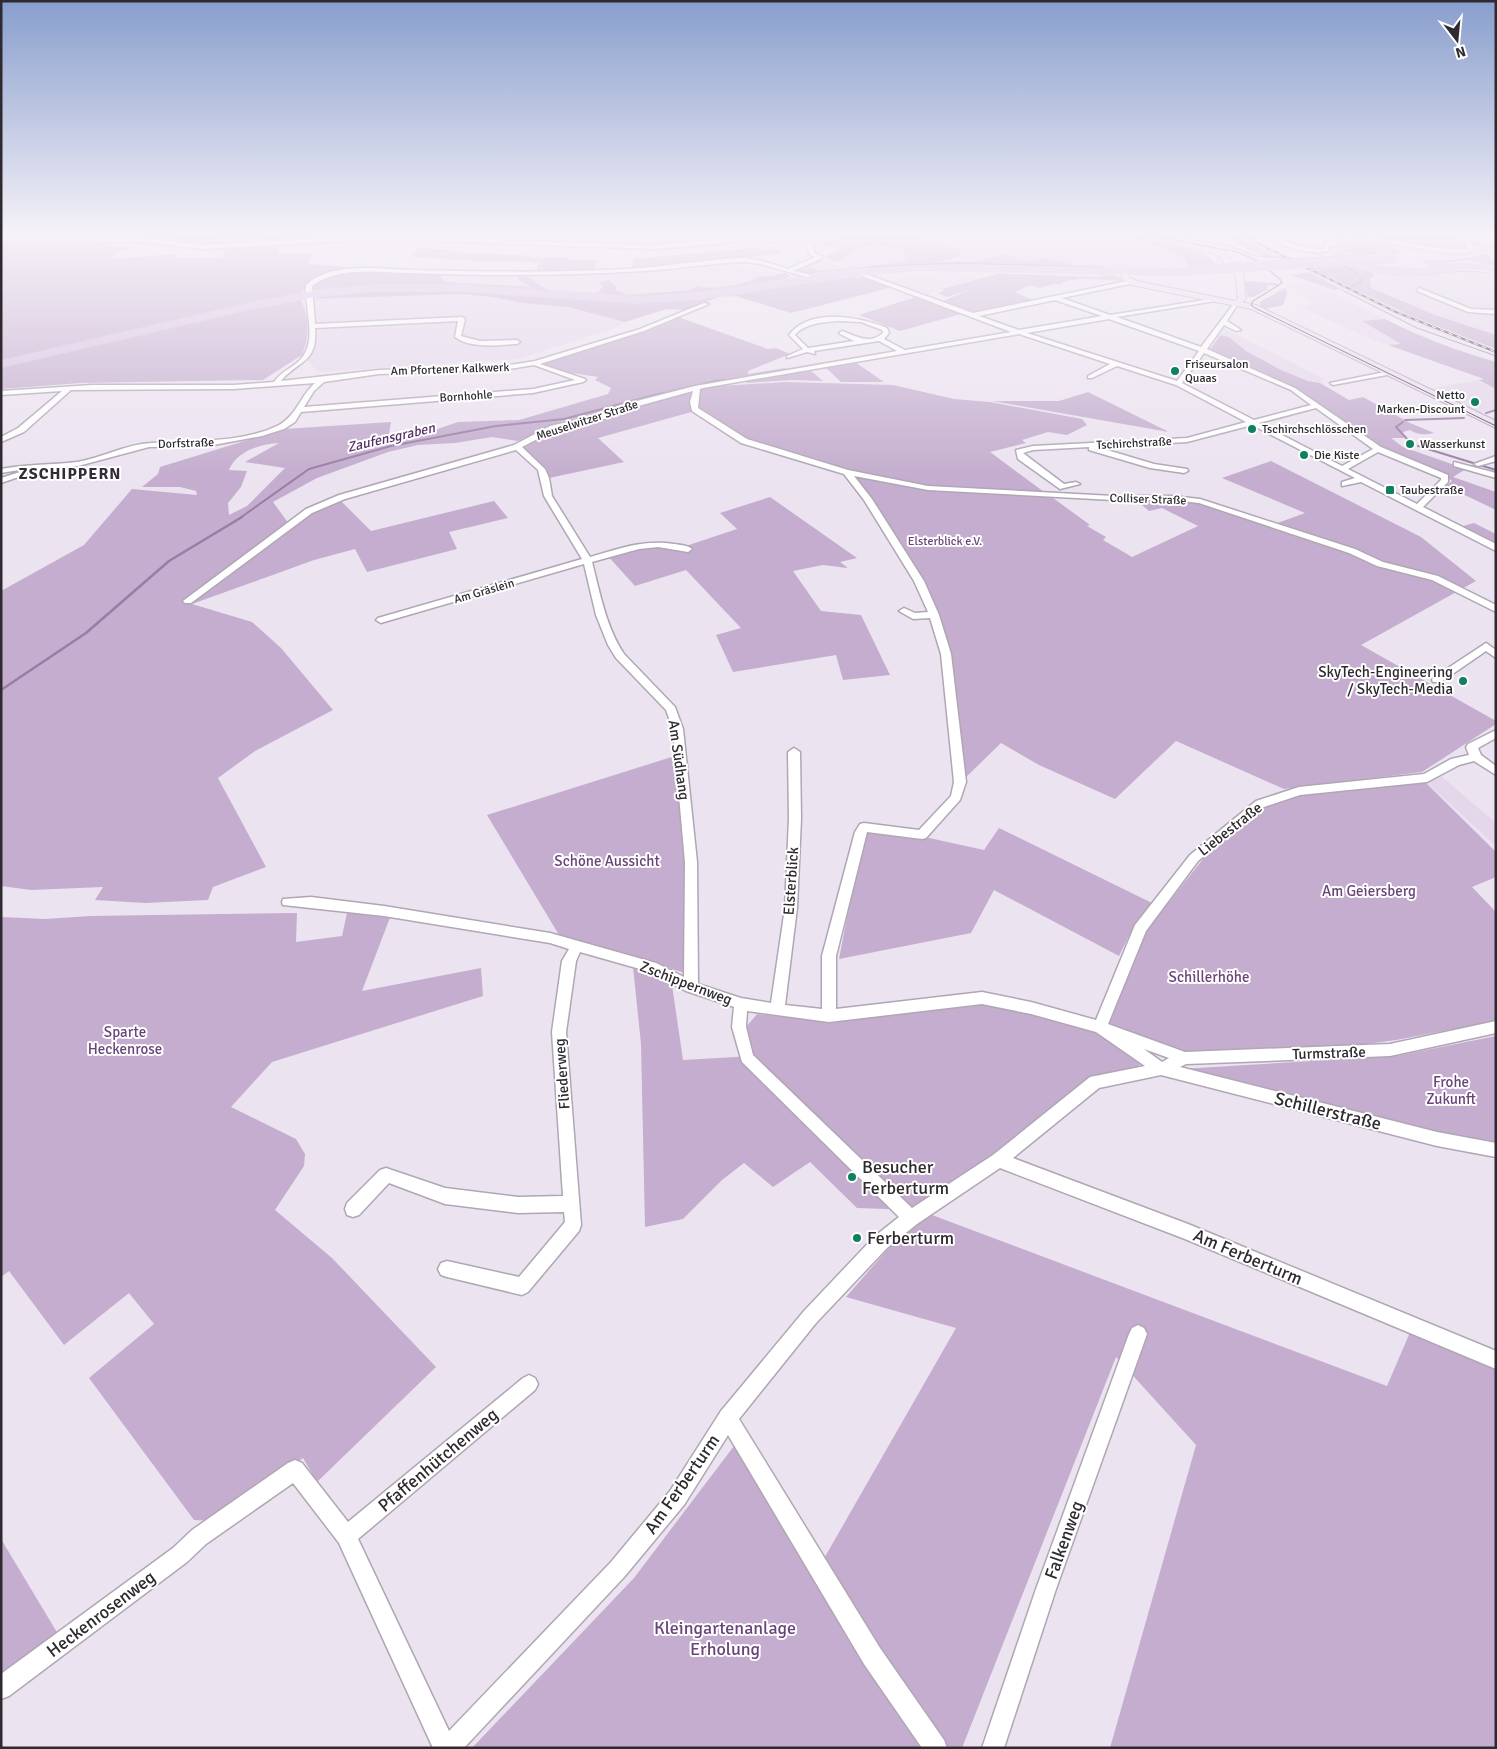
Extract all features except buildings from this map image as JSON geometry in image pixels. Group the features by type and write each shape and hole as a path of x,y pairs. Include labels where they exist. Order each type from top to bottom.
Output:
{"main road":[{"path":"1,364 210,315"},
{"path":"1269,315 1496,425"}],"street":[{"path":"276,384 280,375 305,358 310,346 313,326 311,315"},
{"path":"679,315 692,318"},
{"name":"Am Pfortener Kalkwerk","path":"1,393 92,387 234,387 322,380 380,372 503,368 536,363 642,330 679,315"},
{"path":"971,315 1178,384 1496,548"},
{"path":"1101,315 1203,350 1293,389 1378,449 1445,477 1445,480 1418,508"},
{"name":"Meuselwitzer Straße","path":"188,601 309,511 342,497 517,447 530,438 553,428 604,416 628,406 697,387 1122,315"},
{"path":"1178,384 1229,315"},
{"path":"789,357 807,350 880,339 886,333 884,329 866,321 838,318 802,325 794,330 792,335 807,350 820,356"},
{"path":"313,326 462,319 458,337 465,340 494,344 518,342"},
{"path":"1224,322 1238,330"},
{"path":"842,333 861,342"},
{"path":"880,339 904,352"},
{"name":"Bornhohle","path":"298,410 532,391 583,380 539,366 536,363"},
{"path":"1090,377 1116,364"},
{"path":"1333,383 1389,373"},
{"path":"298,410 311,390 322,380"},
{"name":"Colliser Straße","path":"697,387 694,402 696,408 707,418 744,441 848,472 928,488 956,491 1113,498 1163,497 1200,501 1300,533 1380,564 1435,578 1496,609"},
{"path":"1,440 21,430 69,389"},
{"name":"Tschirchstraße","path":"1076,484 1063,487 1021,457 1019,452 1034,448 1187,440 1316,406"},
{"name":"Dorfstraße","path":"1,471 25,467 78,464 149,445 208,444 233,440 262,434 281,427 292,420 298,410"},
{"path":"1084,446 1154,466 1184,470"},
{"name":"Am Südhang","path":"517,447 542,469 548,496 587,560 601,615 613,645 620,656 671,709 678,729 691,862 691,987"},
{"path":"1342,469 1378,449"},
{"path":"1478,464 1496,458"},
{"path":"1457,464 1496,476"},
{"path":"829,1016 829,956 859,835 864,827 922,835 956,797 960,782 946,654 934,615 919,581 868,499 848,472"},
{"path":"1,475 23,474 1,481"},
{"path":"1345,484 1362,479"},
{"path":"587,560 644,545 658,544 688,549"},
{"name":"Am Gräslein","path":"381,620 587,560"},
{"path":"904,610 913,616 934,615"},
{"path":"1437,680 1486,646 1496,655"},
{"path":"1496,733 1472,747 1472,752 1476,757 1496,771"},
{"name":"Elsterblick","path":"777,1010 791,908 795,818 794,752"},
{"name":"Liebestraße","path":"1100,1027 1140,929 1194,858 1260,804 1299,791 1427,778 1455,762 1476,757"},
{"name":"Zschippernweg","path":"288,902 311,902 384,911 550,938 651,967 691,987 741,1004 777,1010 829,1016 982,998 1031,1008 1100,1027 1161,1069"},
{"name":"Fliederweg","path":"447,1269 522,1286 573,1225 559,1032 569,961 576,947"},
{"path":"741,1004 739,1026 747,1058 911,1218"},
{"path":"1100,1027 1185,1058"},
{"name":"Turmstraße","path":"1161,1069 1185,1058 1390,1050 1496,1027"},
{"name":"Am Ferberturm","path":"447,1748 618,1569 677,1498 728,1418 810,1317 881,1242 911,1218 999,1160 1095,1082 1161,1069"},
{"name":"Schillerstraße","path":"1161,1069 1437,1139 1496,1150"},
{"name":"Am Ferberturm","path":"999,1160 1188,1232 1496,1360"},
{"path":"353,1210 386,1174 444,1196 518,1205 572,1204"},
{"name":"Falkenweg","path":"993,1748 1046,1589 1138,1334"},
{"name":"Pfaffenhütchenweg","path":"346,1536 530,1384"},
{"path":"728,1418 872,1656 936,1748"},
{"name":"Heckenrosenweg","path":"1,1688 180,1555 199,1537 295,1470 346,1536"},
{"path":"346,1536 447,1748"}],"shaded area":[{"path":"315,315 597,315 625,322 612,329 518,359 318,372 307,360 311,354 316,331 323,327 316,324"},
{"path":"1317,315 1376,315 1385,319 1363,321 1402,344 1388,345"},
{"path":"1397,315 1408,315 1496,349 1496,353 1437,332"},
{"path":"1435,315 1496,315 1496,335"},
{"path":"1224,328 1324,379 1320,383 1308,381 1281,370 1246,351 1229,337 1220,335"},
{"path":"1479,380 1496,389 1496,409 1478,413 1429,389"},
{"path":"1440,775 1496,823 1496,846 1426,782"}],"green space":[{"path":"1,315 202,315 1,363"},
{"path":"218,315 306,315 307,335 302,355 263,380 81,383 1,389 1,366"},
{"path":"597,315 649,315 625,322"},
{"path":"860,315 959,315 900,331"},
{"path":"1408,315 1434,315 1496,335 1496,349"},
{"path":"678,317 768,349 776,348 790,354 748,371 748,374 785,368 789,371 663,392 659,396 596,414 563,421 518,441 492,437 455,443 418,445 388,452 317,478 273,502 289,524 228,575 314,511 340,500 371,531 494,501 508,518 449,532 457,549 367,572 355,549 314,560 192,604 252,622 281,648 333,710 255,751 218,778 266,867 213,887 208,900 145,903 95,900 103,887 31,890 1,886 1,591 84,545 132,489 197,495 196,491 180,487 142,487 158,474 160,467 284,429 391,422 388,439 417,436 458,422 519,420 608,394 611,388 595,380 598,377 566,372 539,364","holes":["279,443 245,462 285,468 247,506 229,515 228,503 241,487 247,471 229,470 233,463 243,453 264,445"]},
{"path":"1385,319 1439,343 1496,362 1496,389 1479,380 1484,379 1388,345 1401,344 1362,321"},
{"path":"1220,335 1229,337 1246,351 1281,370 1308,381 1320,383 1349,400 1363,397 1410,423 1434,433 1422,434 1410,430 1403,432 1404,438 1391,438 1403,447 1466,469 1453,477 1496,492 1496,510 1446,486 1452,481 1446,476 1380,448 1295,388 1209,351"},
{"path":"855,362 884,382 841,382 825,367"},
{"path":"810,370 823,381 792,380 747,383 746,381"},
{"path":"786,382 893,385 954,399 990,402 1082,419 1087,425 1067,435 1048,432 1022,440 1026,443 990,452 1044,492 937,487 844,469 742,438 696,407 698,391 702,387"},
{"path":"692,390 695,411 598,438 624,462 549,478 543,466 521,446 549,431"},
{"path":"1088,392 1169,432 992,401 1059,401"},
{"name":"Elsterblick e.V.","path":"1271,461 1421,537 1476,581 1361,645 1496,721 1496,724 1422,772 1284,789 1176,741 1115,799 1039,765 1001,743 963,780 944,634 917,581 853,476 926,489 1049,495 1090,525 1087,526 1106,537 1103,540 1132,557 1198,526 1162,508 1149,511 1135,499 1158,498 1199,502 1272,525 1305,513 1222,478"},
{"path":"770,497 857,558 840,562 848,568 823,565 793,571 821,611 861,615 890,675 843,680 836,655 733,672 716,635 741,628 686,570 635,586 607,555 644,546 683,547 737,529 720,513"},
{"path":"1474,523 1496,534 1496,543 1463,526"},
{"name":"Schöne Aussicht","path":"678,755 686,891 685,973 559,935 487,815"},
{"name":"Am Geiersberg","path":"1425,782 1496,852 1496,877 1472,887 1496,912 1496,1021 1396,1040 1358,1045 1184,1055 1104,1025 1147,930 1203,859 1266,806 1303,794"},
{"path":"870,825 984,850 999,828 1152,903 1133,928 1119,956 994,890 971,933 839,959 859,855"},
{"name":"Sparte Heckenrose","path":"297,913 296,942 342,936 347,913 391,915 362,991 481,968 483,996 272,1062 231,1107 296,1139 305,1154 304,1166 275,1210 332,1258 436,1367 317,1482 303,1458 214,1521 194,1520 89,1378 154,1324 129,1293 64,1345 9,1271 1,1277 1,917 45,919 90,916"},
{"path":"633,967 672,985 683,1060 753,1056 747,1026 757,1014 829,1022 983,1004 1030,1011 1081,1027 1124,1044 1142,1062 1138,1067 1089,1079 994,1158 917,1210 857,1208 810,1162 773,1187 744,1163 722,1180 683,1219 645,1227 641,1044"},
{"name":"Frohe Zukunft","path":"1496,1036 1496,1144 1437,1134 1180,1069 1396,1056"},
{"path":"932,1215 1387,1386 1411,1330 1496,1365 1496,1748 1110,1748 1196,1445 1116,1357 962,1748 947,1748 861,1628 822,1562 956,1328 846,1297 908,1226"},
{"name":"Kleingartenanlage Erholung","path":"737,1442 945,1748 472,1748 634,1578"},
{"path":"1,1539 58,1634 1,1676"}],"waterway":[{"path":"1391,315 1417,328 1496,356"},
{"name":"Zaufensgraben","path":"240,518 309,469 391,446 496,426 564,419 655,395 716,381 738,379"},
{"path":"1486,413 1496,410"},
{"path":"1405,420 1464,418"},
{"path":"1403,422 1396,427 1409,441"},
{"path":"1418,446 1496,470"},
{"name":"Zaufensgraben","path":"1,690 86,633 169,561 242,517"}],"tram line":[{"path":"1269,315 1496,426"}],"railway":[{"path":"1403,315 1496,352"}],"place":[{"name":"Friseursalon Quaas","path":"1175,371"},
{"name":"Netto Marken-Discount","path":"1475,402"},
{"name":"Tschirchschlösschen","path":"1252,429"},
{"name":"Wasserkunst","path":"1410,444"},
{"name":"Die Kiste","path":"1304,455"},
{"name":"Taubestraße","path":"1390,490"},
{"name":"SkyTech-Engineering / SkyTech-Media","path":"1463,681"},
{"name":"Besucher Ferberturm","path":"852,1177"},
{"name":"Ferberturm","path":"857,1238"}],"district":[{"name":"ZSCHIPPERN","path":"70,473"}],"park label":[{"name":"Schillerhöhe","path":"1209,977"}]}
